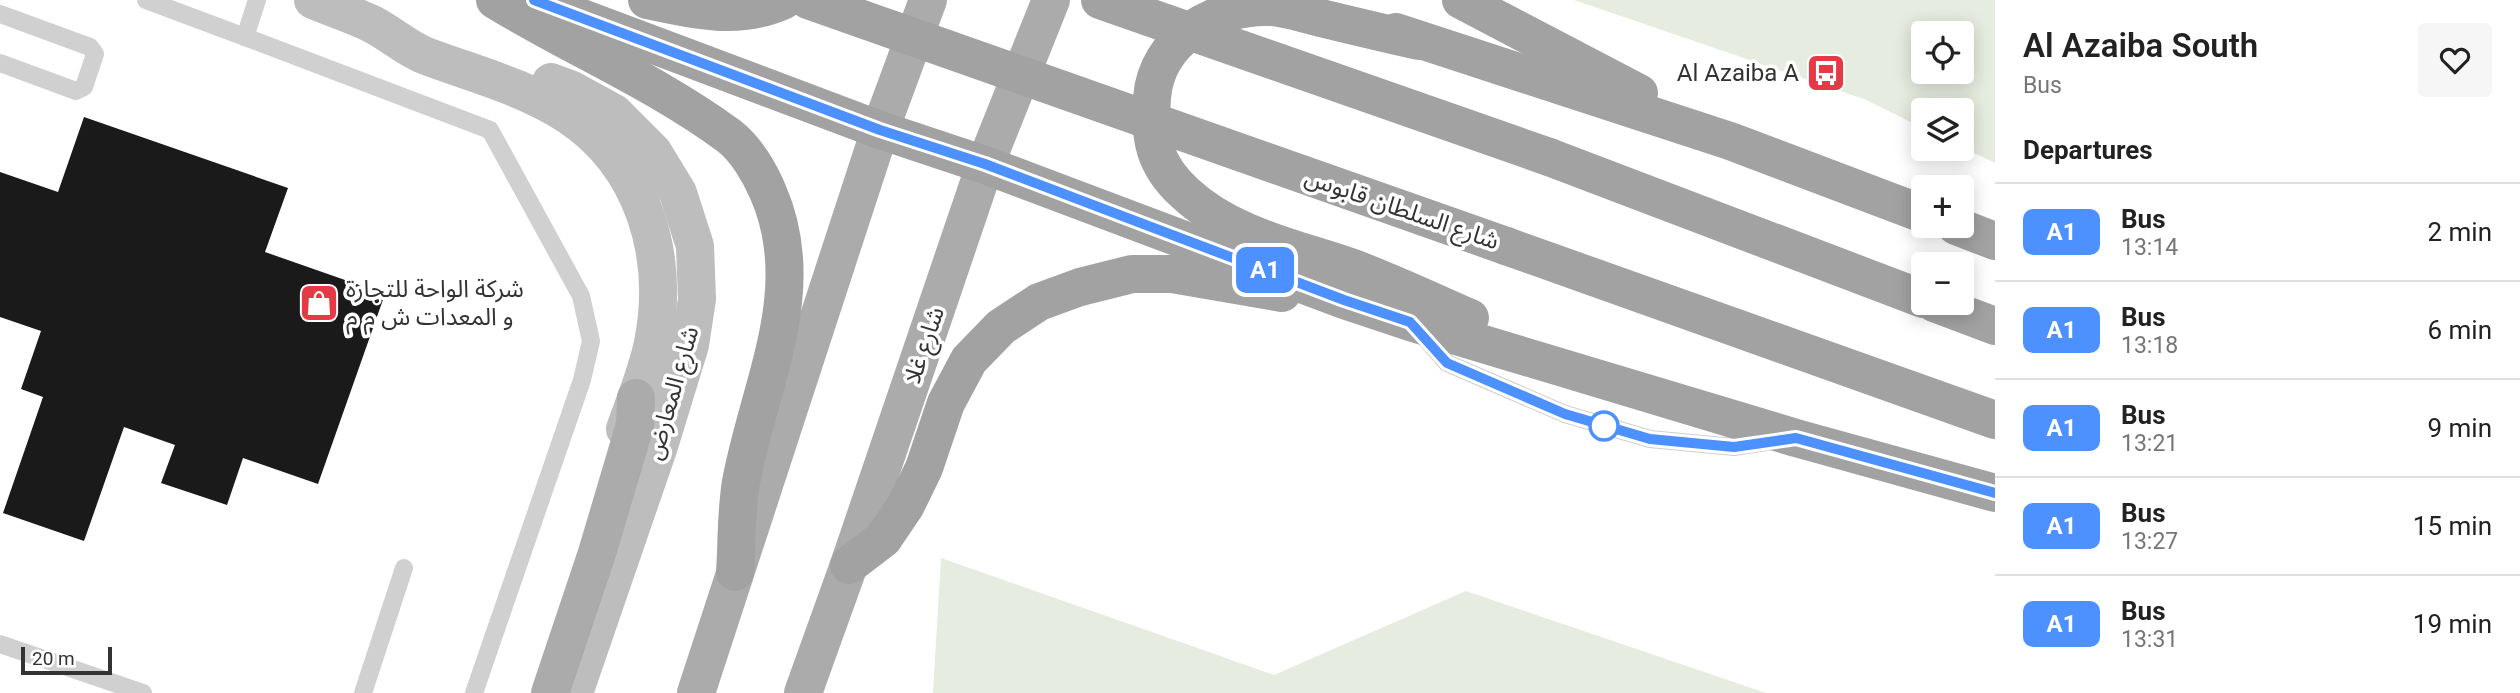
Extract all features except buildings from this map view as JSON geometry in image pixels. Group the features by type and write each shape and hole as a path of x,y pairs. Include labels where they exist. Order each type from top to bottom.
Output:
{"highway":[{"path":"495,0 651,85 732,138 760,174 772,202 784,239 785,280 778,340 741,483 735,572"},
{"path":"534,0 880,130 985,164 1344,300 1796,438 1995,493"},
{"path":"647,0 690,10 736,13 771,6 783,0"},
{"name":"شارع السلطان قابوس","path":"808,0 1995,420"},
{"path":"1100,0 1549,158 1911,294"},
{"path":"1313,0 1419,41 1730,141 1911,209"},
{"path":"1461,0 1730,141"},
{"path":"1419,41 1270,7 1238,10 1213,18 1187,33 1168,51 1153,82 1153,143 1162,169 1185,194 1214,215 1272,242 1354,269 1490,326 1561,366"},
{"path":"849,565 883,539 906,505 924,468 946,403 969,360 1001,327 1039,302 1080,287 1132,274 1172,274 1253,289 1344,300"},
{"path":"1966,315 1995,326"}],"main road":[{"name":"شارع المعارض","path":"313,0 373,24 423,55 479,74 567,114 604,143 632,182 652,233 658,299 653,344 536,693"},
{"path":"695,693 880,130 928,0"},
{"name":"شارع غلا","path":"803,693 985,164 1051,0"},
{"name":"شارع المعارض","path":"373,24 406,29 452,45 570,89 614,113 653,152 678,193 695,246 696,299 690,345 659,446 574,693"},
{"path":"550,693 597,553 635,425 636,398"}],"lane":[{"path":"146,0 490,130 581,296 591,341 582,380 474,693"},
{"path":"245,37 257,0"},
{"path":"0,14 90,47 95,54 84,87 76,91 0,64"},
{"path":"1410,322 1447,363 1565,414 1650,439 1734,447 1796,438"},
{"path":"363,693 404,568"},
{"path":"0,644 143,693"}],"shaded area":[{"path":"1574,0 1995,0 1995,163 1974,153 1974,98 1911,98 1911,122 1864,99"},
{"path":"941,558 1274,675 1466,591 1766,693 933,693"}],"bus line":[{"name":"A1","path":"534,0 880,130 985,164 1344,300 1410,322 1447,363 1565,414 1650,439 1734,447 1796,438 1995,493"}],"place":[{"name":"Al Azaiba A","path":"1826,73"},
{"name":"شركة الواحة للتجارة و المعدات ش م م","path":"319,303"}]}
